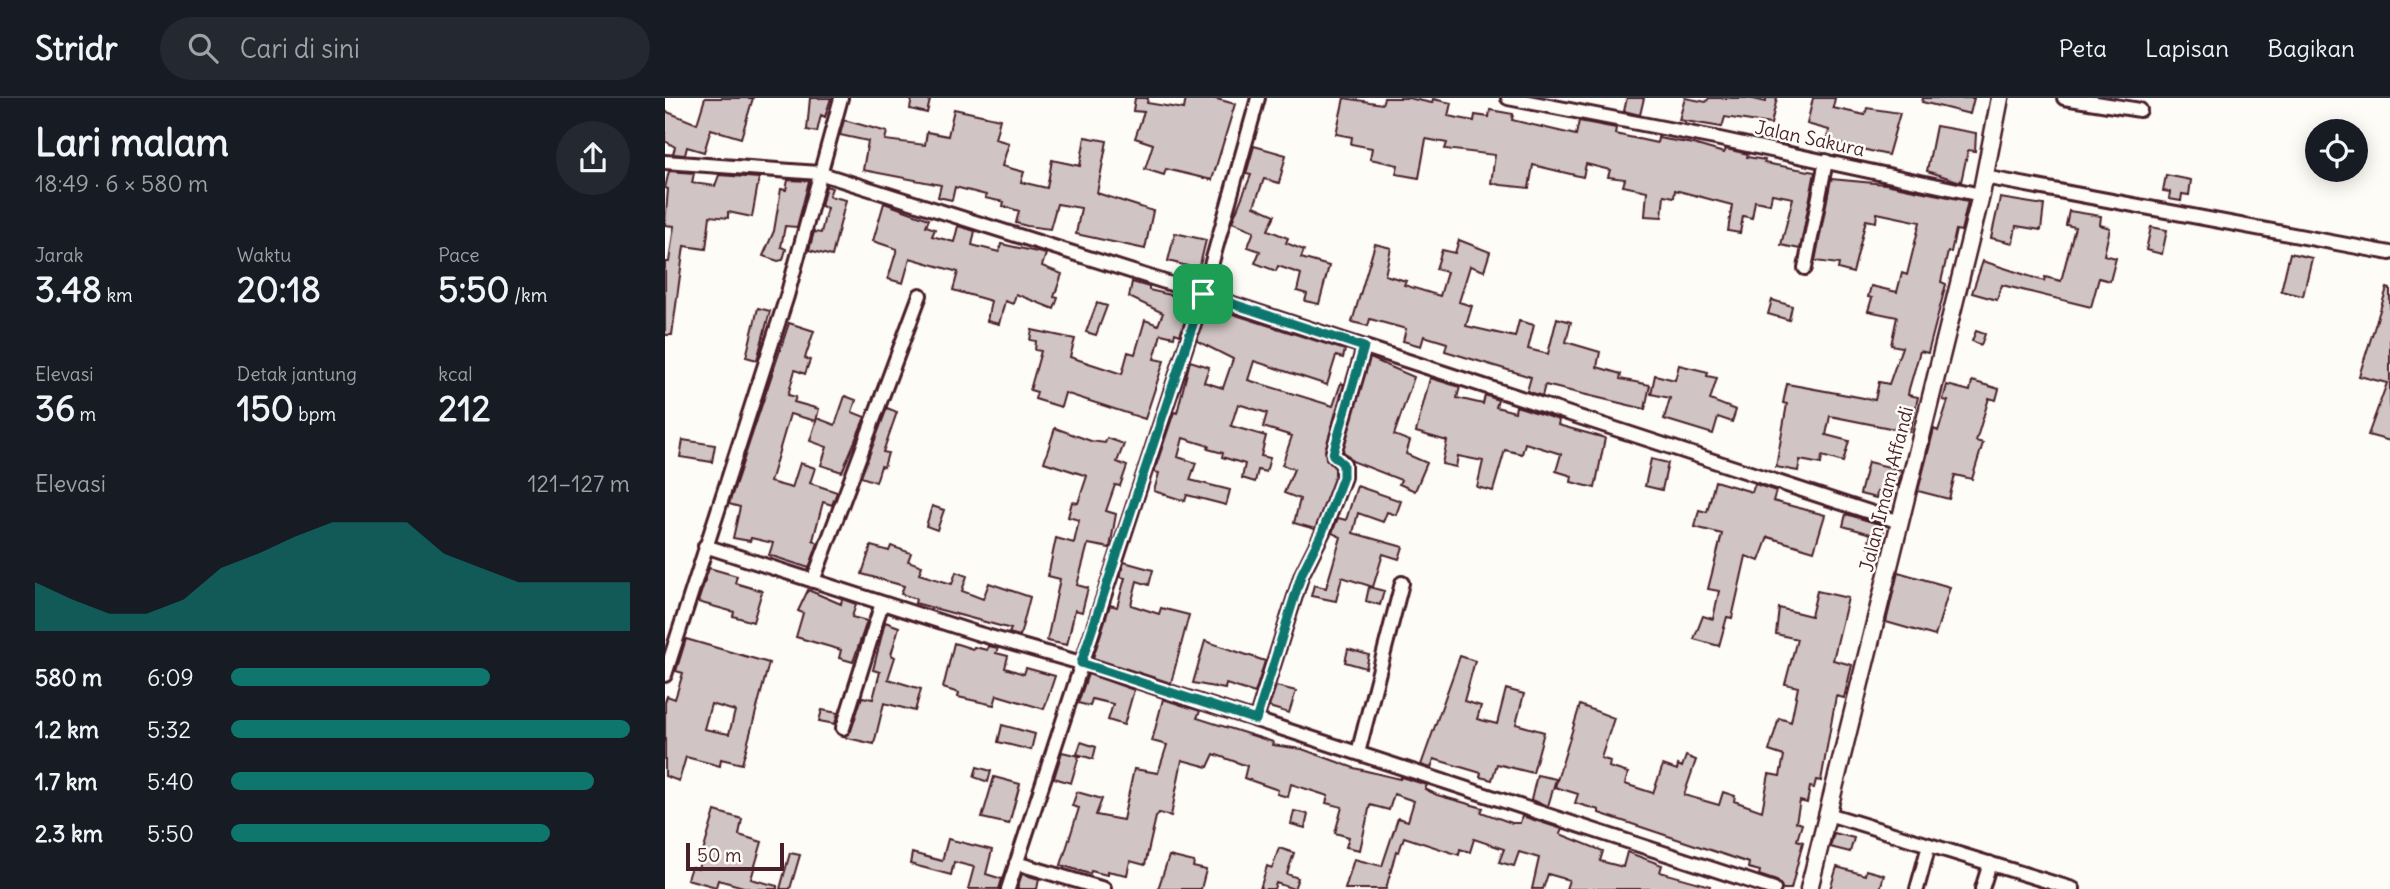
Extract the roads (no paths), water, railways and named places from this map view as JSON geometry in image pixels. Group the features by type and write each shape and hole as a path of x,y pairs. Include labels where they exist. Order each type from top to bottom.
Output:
{"street":[{"path":"665,676 787,296 841,98"},
{"path":"1008,889 1203,294 1258,98"},
{"name":"Jalan Sakura","path":"1508,98 1826,161 1981,195"},
{"name":"Jalan Imam Affandi","path":"1809,889 1981,195 2000,98"},
{"path":"2064,98 2140,110"},
{"path":"1805,268 1826,161"},
{"path":"665,162 819,173 1203,294 1900,522"},
{"path":"1984,177 2390,253"},
{"path":"813,581 920,295"},
{"path":"1256,720 1302,573 1322,533 1343,477 1343,464 1333,455 1364,347"},
{"path":"705,546 1081,663 1774,889"},
{"path":"1358,753 1402,583"},
{"path":"843,728 882,603"},
{"path":"1828,814 1990,863 2048,885 2073,889"},
{"path":"1917,889 1929,845"},
{"path":"1016,863 1104,889"},
{"path":"1982,889 1990,863"}]}
